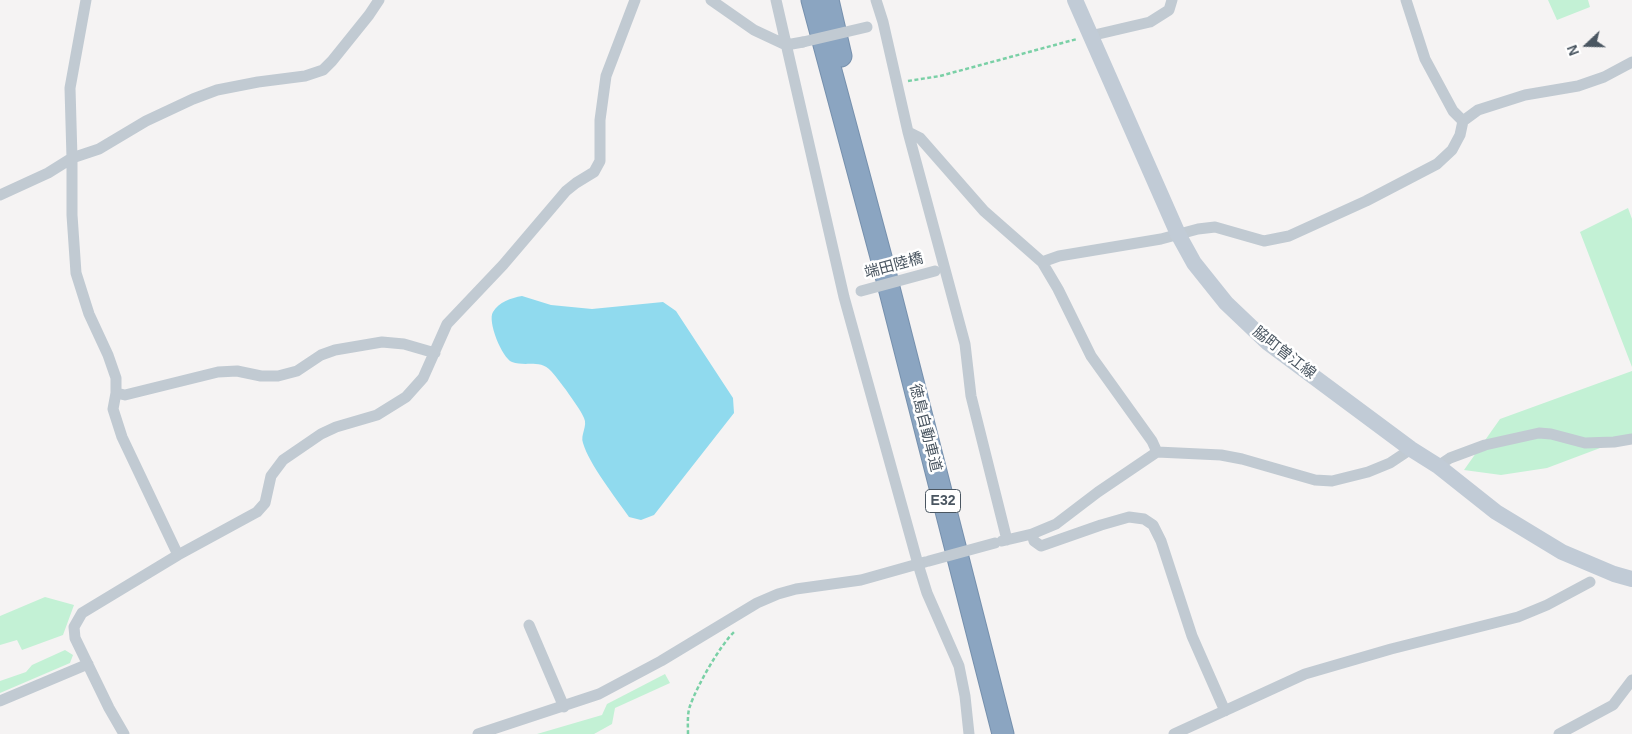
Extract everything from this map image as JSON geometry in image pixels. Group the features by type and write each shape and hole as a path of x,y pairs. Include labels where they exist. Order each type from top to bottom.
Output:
{"highway":[{"name":"徳島自動車道","path":"812,0 884,268 1003,734"},
{"name":"徳島自動車道","path":"828,0 884,268"}],"main road":[{"name":"脇町曽江線","path":"1075,0 1178,234 1194,263 1226,303 1267,342 1411,449 1438,466 1496,512 1562,552 1614,574 1632,579"}],"street":[{"path":"86,0 70,88 72,215 76,273 89,314 108,355 116,378 113,409 122,437 178,555"},
{"path":"0,195 48,173 72,158 99,149 146,121 193,99 217,90 305,76 323,70 369,15 379,0"},
{"path":"124,734 109,708 75,638 74,627 82,613 178,555 257,512 265,504 271,476 283,460 321,434 336,427 377,415 406,397 423,378 448,324 456,314 503,265 566,191 594,172 600,161 600,120 606,76 635,0"},
{"path":"711,0 754,30 786,45 883,22"},
{"path":"776,0 844,297 923,563 927,593 959,666 965,696 969,734"},
{"path":"876,0 883,22 939,269 965,344 971,396 1008,540"},
{"path":"1090,36 1150,22 1169,10 1172,0"},
{"path":"1406,0 1426,59 1453,111 1463,121"},
{"path":"1042,262 1060,256 1161,239 1215,226 1264,241 1289,236 1366,201 1437,164 1452,150 1460,135 1463,121 1478,110 1525,95 1578,86 1604,77 1632,62"},
{"path":"908,132 920,138 984,211 1042,262 1058,289 1091,356 1152,441 1157,452"},
{"name":"端田陸橋","path":"844,297 939,269"},
{"path":"116,393 125,395 218,372 238,371 261,376 278,376 297,371 321,355 335,350 382,342 404,344 435,354"},
{"path":"1438,466 1450,458 1485,445 1539,433 1551,434 1585,444 1614,442 1632,438"},
{"path":"478,734 599,694 653,666 757,603 778,594 796,589 861,580 1032,534 1056,524 1098,492 1157,452 1221,454 1315,480 1332,481 1368,472 1390,463 1411,449"},
{"path":"1032,534 1034,541 1041,546 1129,517 1144,519 1153,526 1161,541 1192,636 1225,711"},
{"path":"1174,734 1304,674 1391,649 1518,617 1547,605 1590,582"},
{"path":"529,625 564,706"},
{"path":"0,701 88,664"},
{"path":"1559,734 1613,705 1632,680"}],"path":[{"path":"896,83 940,76 1090,36"},
{"path":"688,734 689,708 702,680 728,638 740,627"}],"green space":[{"path":"1548,0 1588,0 1590,7 1557,20"},
{"path":"1628,208 1632,219 1632,367 1580,232"},
{"path":"1632,371 1632,436 1547,468 1501,475 1464,470 1500,419"},
{"path":"45,597 74,605 63,635 22,650 17,640 0,645 0,616"},
{"path":"65,650 73,655 70,663 0,693 0,681 26,672 32,665"},
{"path":"665,674 670,683 615,708 612,724 594,734 537,734 602,715 607,704"}],"water":[{"path":"522,296 551,305 592,309 663,302 676,311 733,398 734,413 654,515 641,520 629,517 597,471 586,451 582,440 585,421 582,414 551,371 542,365 512,362 504,354 494,331 492,323 493,312 506,301"}]}
